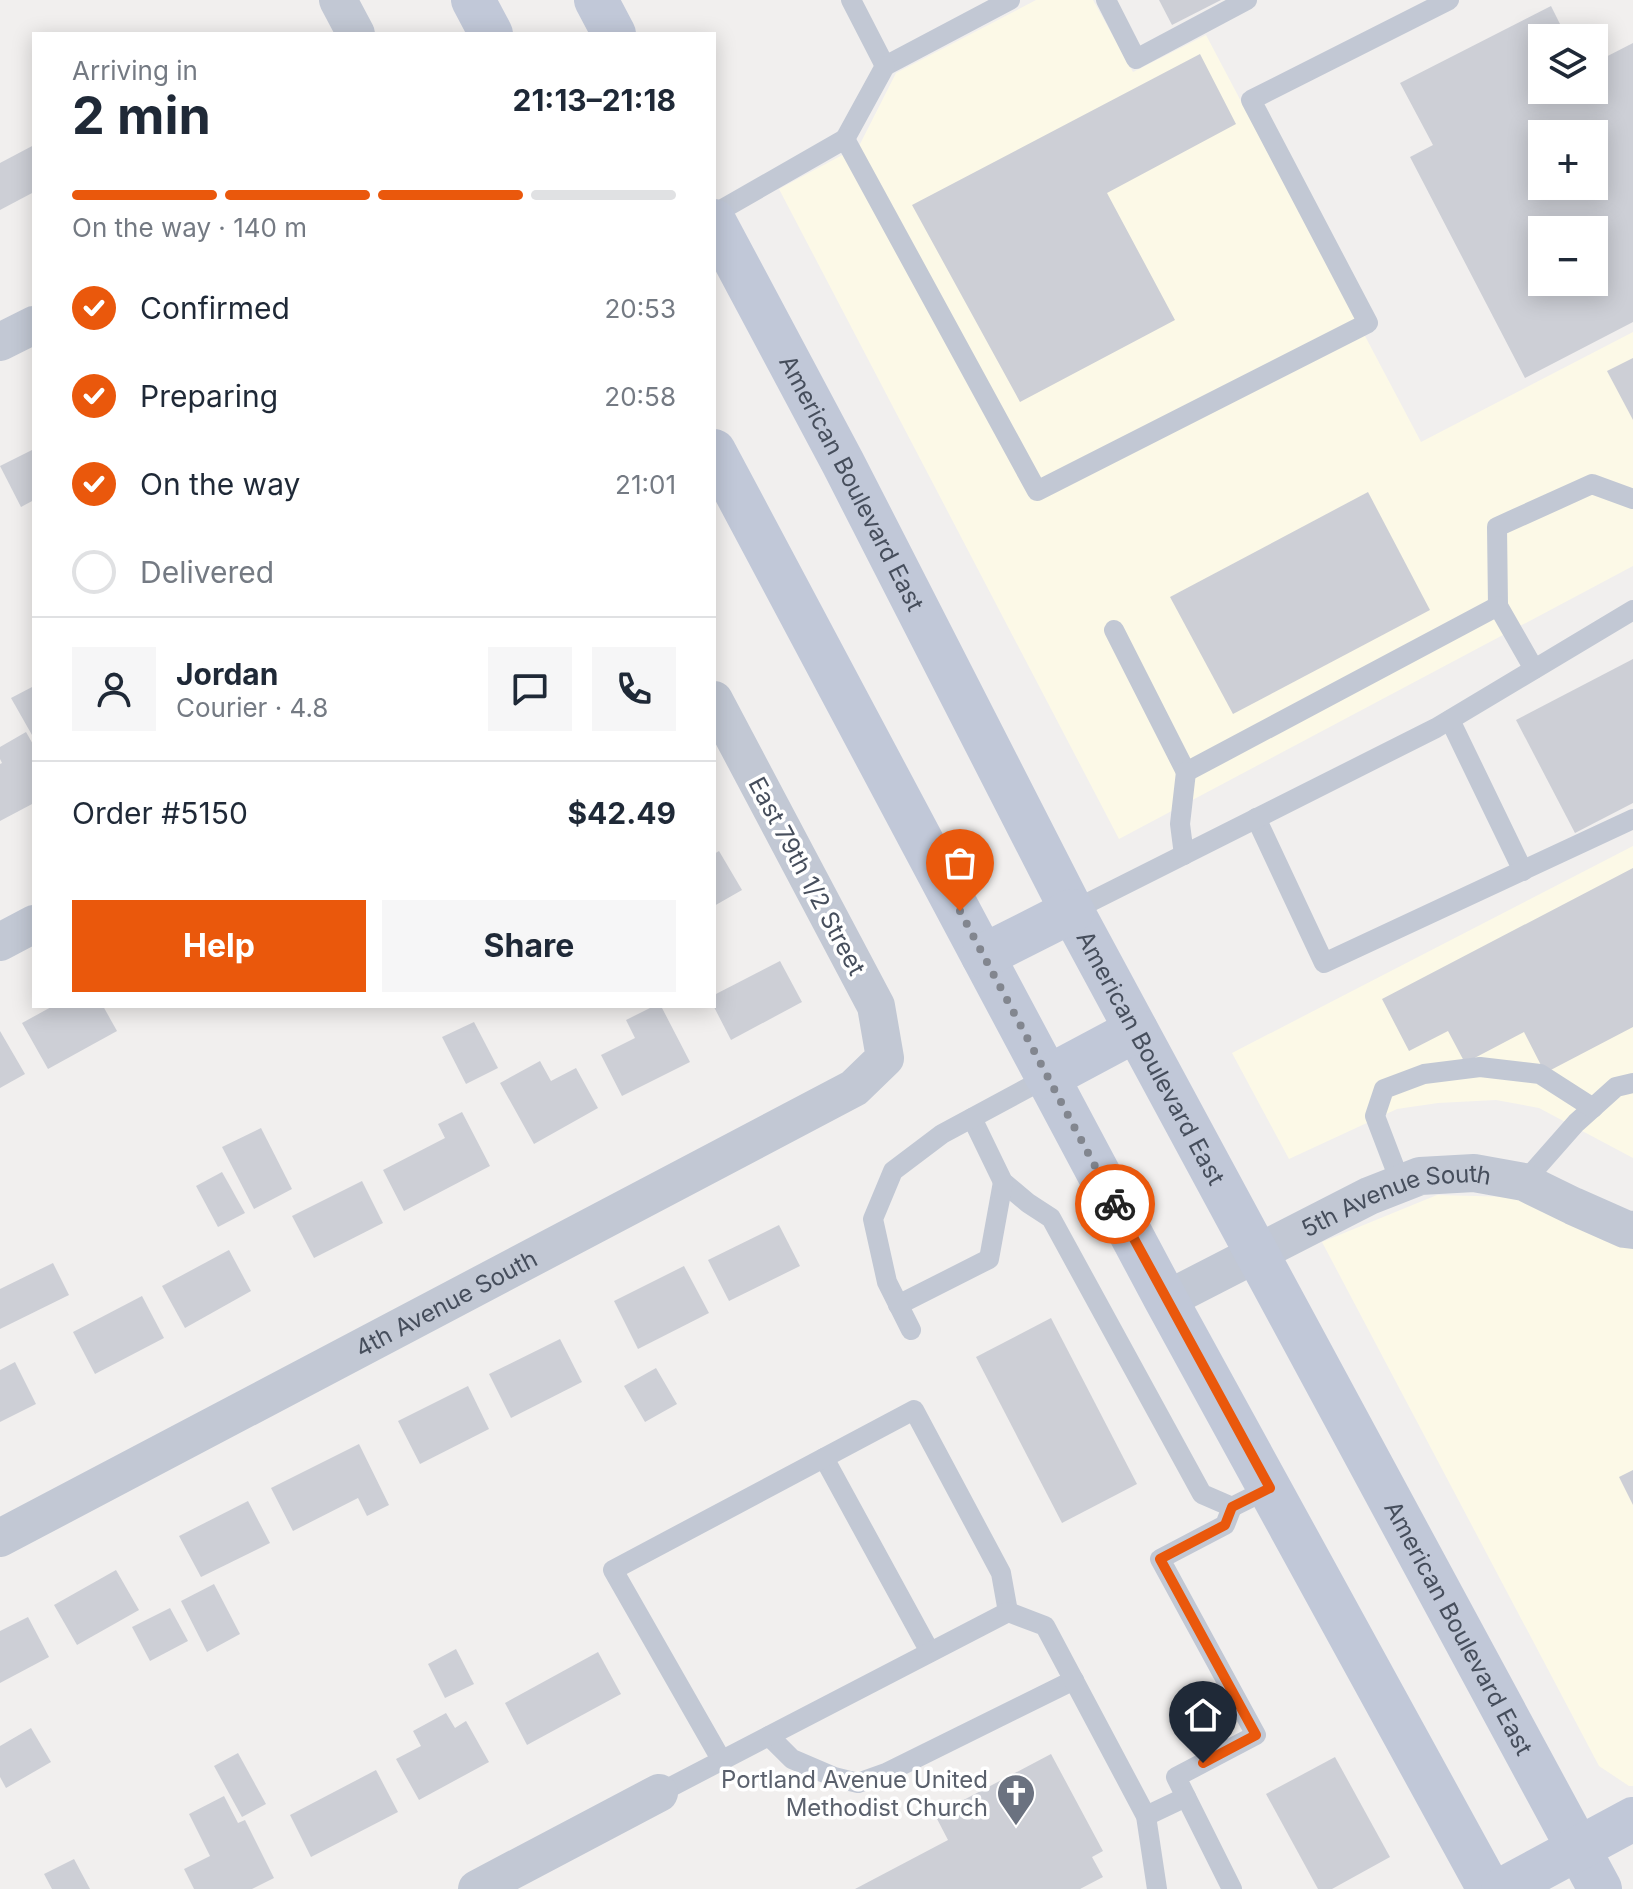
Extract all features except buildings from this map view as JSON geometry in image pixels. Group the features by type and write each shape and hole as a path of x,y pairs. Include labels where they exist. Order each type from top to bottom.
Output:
{"main road":[{"path":"473,0 490,32"},
{"path":"596,0 613,32"},
{"name":"American Boulevard East","path":"716,225 843,463 1072,911 1600,1889"},
{"path":"716,455 1166,1300 1489,1889"},
{"path":"983,956 1072,911"},
{"path":"1048,1077 1136,1030"},
{"path":"1503,1889 1633,1819"}],"street":[{"path":"338,0 355,32"},
{"path":"0,342 32,326"},
{"name":"East 79th 1/2 Street","path":"716,704 876,1006 885,1058"},
{"path":"0,942 32,925"},
{"name":"4th Avenue South","path":"0,1538 854,1088 885,1058"},
{"name":"5th Avenue South","path":"1166,1300 1369,1196 1420,1176 1474,1173 1524,1182 1633,1230"},
{"path":"477,1889 659,1793"}],"lane":[{"path":"851,0 885,66"},
{"path":"716,213 845,139 885,66 1010,0"},
{"path":"1106,0 1136,59 1247,0"},
{"path":"845,139 1037,491 1368,323 1251,100 1449,0"},
{"path":"1534,669 1498,606 1497,527 1592,484 1633,499"},
{"path":"1186,772 1498,606"},
{"path":"1072,911 1450,720 1633,610"},
{"path":"1114,630 1186,772 1180,824 1184,855"},
{"path":"1450,720 1523,871"},
{"path":"1256,818 1324,963 1633,819"},
{"path":"1401,1184 1375,1116 1384,1089 1424,1074 1480,1067 1540,1074 1593,1108"},
{"path":"911,1330 887,1282 873,1219 893,1171 942,1134 1048,1077"},
{"path":"1524,1182 1576,1123 1616,1087 1633,1083"},
{"path":"972,1118 1003,1182 1051,1218 1202,1494 1232,1507"},
{"path":"898,1305 989,1259 1003,1182"},
{"path":"722,1761 613,1570 914,1410 1001,1573 1008,1612"},
{"path":"824,1458 930,1652"},
{"path":"1232,1889 1176,1777 1256,1735 1160,1559 1225,1525 1232,1507 1270,1488"},
{"path":"659,1793 1008,1612 1045,1626 1146,1816 1157,1889"},
{"path":"769,1736 792,1759 834,1777 858,1783 886,1773 1074,1680"},
{"path":"1146,1816 1186,1797"}],"shaded area":[{"path":"1036,0 1093,0 1133,72 1206,35 1421,442 1633,332 1633,566 1119,839 779,189 859,146 896,73"},
{"path":"1633,846 1633,1158 1539,1108 1496,1100 1397,1109 1289,1159 1232,1053"},
{"path":"1437,1195 1513,1197 1605,1241 1633,1245 1633,1786 1599,1766 1322,1242"}],"way so far":[{"path":"960,911 1115,1204"}],"place":[{"name":"Portland Avenue United Methodist Church","path":"1016,1827"}],"route":[{"path":"1115,1204 1270,1488 1232,1507 1225,1525 1160,1559 1256,1735 1203,1763"}]}
